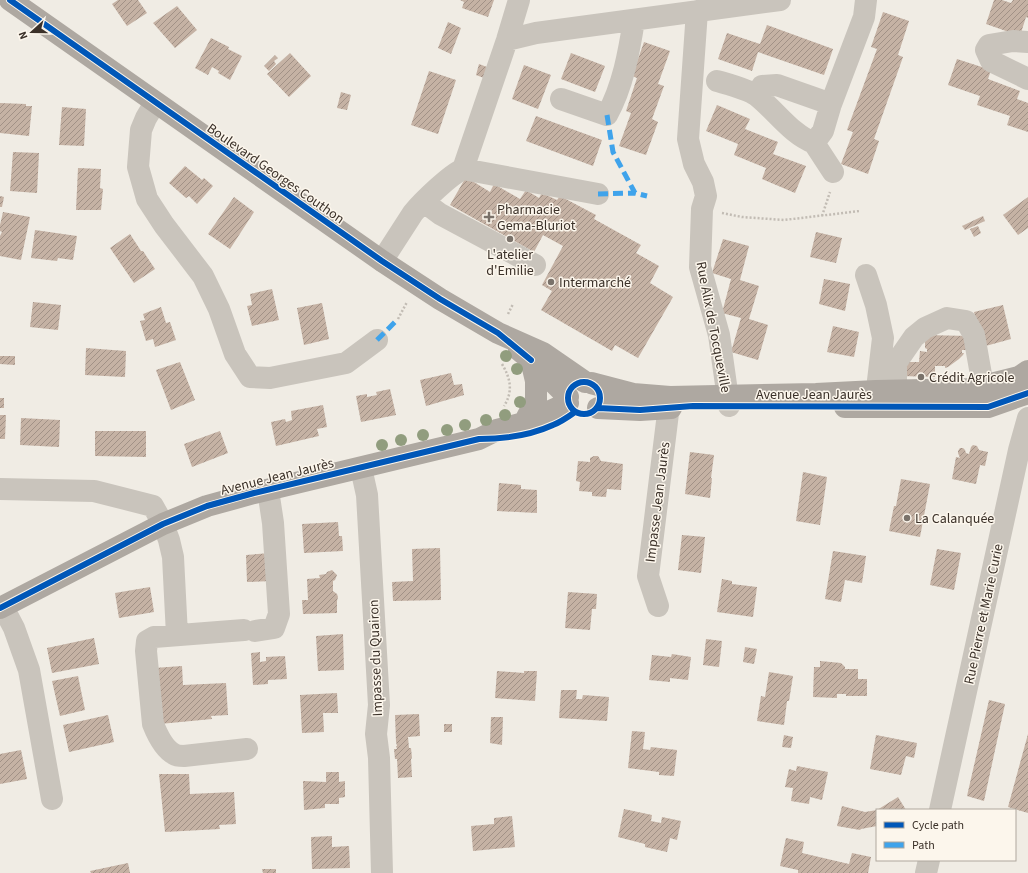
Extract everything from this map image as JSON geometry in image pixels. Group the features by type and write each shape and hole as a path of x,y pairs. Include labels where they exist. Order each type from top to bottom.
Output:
{"main road":[{"name":"Boulevard Georges Couthon","path":"10,0 382,261 440,299 502,325 588,383"},
{"name":"Boulevard Georges Couthon","path":"502,325 570,404"},
{"path":"524,423 536,400 536,381 531,360"},
{"name":"Avenue Jean Jaurès","path":"588,383 669,403 693,406 729,401 816,394 882,396 986,396 1026,382"},
{"path":"577,383 588,383 597,388 601,401 598,408 593,412 588,415 581,415 570,404 571,389 577,383"},
{"path":"986,396 1028,406"},
{"name":"Avenue Jean Jaurès","path":"598,408 640,410 669,403"},
{"name":"Avenue Jean Jaurès","path":"1,608 163,524 207,506 479,439 497,430 524,423 570,404"},
{"name":"Avenue Jean Jaurès","path":"479,439 500,439 529,434 554,425 570,404"}],"street":[{"path":"463,170 519,0"},
{"path":"507,40 536,32 779,0"},
{"path":"814,143 823,132 831,104 864,17 866,0"},
{"name":"Rue Alix de Tocqueville","path":"697,11 688,139 694,164 703,182 706,196 702,209 700,267 719,335 729,401"},
{"path":"561,99 607,114 613,103 628,56 634,20"},
{"path":"1028,42 989,45 986,50 991,61 1028,79"},
{"path":"717,81 756,95 797,134 814,143 834,172"},
{"path":"756,95 762,86 777,85 831,104"},
{"path":"155,102 146,118 142,130 138,167 147,198 164,225 203,276 219,309 235,354 250,377 270,378 346,363 377,340"},
{"path":"382,261 413,213 455,173 463,170 598,194"},
{"path":"424,202 440,214 535,265"},
{"path":"866,275 876,305 882,338 882,396"},
{"path":"882,396 896,363 914,338 925,328 947,318 966,321 974,335 986,396"},
{"name":"Impasse Jean Jaurès","path":"658,606 648,576 669,403"},
{"name":"Rue Pierre et Marie Curie","path":"940,809 1019,450 1028,418"},
{"name":"Impasse du Quairon","path":"361,468 367,495 378,698 376,734 379,758 382,873"},
{"path":"0,489 94,491 153,506 163,524 173,557 177,635"},
{"path":"247,749 175,756 158,735 153,724 146,651 147,641 154,637 274,628 279,614 273,523 268,490"},
{"path":"1,608 14,628 29,670 52,799"},
{"path":"926,873 929,861"}],"path":[{"path":"822,216 834,172"},
{"path":"702,209 742,217 784,220 860,211"},
{"path":"398,319 409,300"},
{"path":"502,325 513,304"},
{"path":"500,362 507,371 510,386 509,398 504,406"}],"building":[{"path":"118,0 138,0 147,13 127,26 112,4"},
{"path":"460,0 494,0 488,17 462,8 464,2"},
{"path":"994,0 1002,0 1011,3 1013,0 1028,0 1028,18 1026,17 1020,36 986,24"},
{"path":"177,6 197,30 175,48 153,23"},
{"path":"883,12 909,21 898,55 903,57 874,139 879,141 868,174 841,164 853,132 847,130 877,49 871,47"},
{"path":"448,22 461,28 451,54 438,48"},
{"path":"767,25 833,49 824,75 758,52 752,71 718,59 727,33 760,44"},
{"path":"211,38 229,47 228,49 242,56 230,80 218,73 219,71 212,67 208,75 195,68"},
{"path":"644,42 670,51 658,84 664,86 652,119 658,122 646,155 619,146 631,113 626,111 637,78 632,76"},
{"path":"290,53 311,76 289,97 267,74"},
{"path":"571,53 605,66 595,92 561,79"},
{"path":"275,55 278,58 274,61 276,64 269,71 264,66"},
{"path":"957,59 991,70 988,79 1020,91 1017,99 1028,103 1028,132 1007,125 1010,116 977,105 980,96 948,85"},
{"path":"479,64 487,67 484,78 476,75"},
{"path":"524,65 551,75 538,109 512,99"},
{"path":"429,71 456,80 438,134 411,125"},
{"path":"341,92 351,95 347,110 337,108"},
{"path":"0,103 26,104 26,106 32,106 29,136 0,133"},
{"path":"717,105 750,119 745,129 778,142 773,154 806,166 795,193 762,179 766,168 734,155 738,144 706,131"},
{"path":"62,107 86,109 84,146 59,145"},
{"path":"536,116 602,140 593,166 526,141"},
{"path":"13,152 39,153 37,193 10,191"},
{"path":"185,166 202,180 204,178 213,186 197,204 189,196 186,198 169,183"},
{"path":"78,168 101,169 100,188 103,189 101,210 76,210"},
{"path":"466,177 490,192 494,184 520,199 526,190 539,198 542,193 557,200 560,196 596,215 594,219 641,245 636,253 659,266 650,283 673,297 638,358 615,345 612,351 541,310 552,291 542,285 563,246 543,235 534,252 450,205"},
{"path":"0,196 4,197 2,207 0,207"},
{"path":"234,197 254,212 230,249 208,234"},
{"path":"1028,197 1028,228 1018,235 1003,215"},
{"path":"3,212 30,217 21,260 0,256 0,236 2,232 0,231 0,225"},
{"path":"983,216 985,221 965,230 962,226"},
{"path":"978,226 981,233 974,237 970,229"},
{"path":"35,230 77,236 73,260 58,258 57,261 31,258"},
{"path":"816,232 842,238 836,263 810,257"},
{"path":"130,234 155,269 134,283 110,248"},
{"path":"723,239 749,246 740,280 759,286 749,319 768,325 758,360 731,352 741,318 722,313 731,279 712,273"},
{"path":"824,279 850,284 845,311 819,304"},
{"path":"272,289 279,320 252,326 247,306 252,305 250,294"},
{"path":"33,302 61,305 58,330 30,327"},
{"path":"322,303 329,339 304,345 297,308"},
{"path":"1003,305 1011,339 982,347 974,312"},
{"path":"161,307 166,323 170,322 176,340 155,347 153,339 146,341 140,321 145,320 143,314"},
{"path":"833,326 859,332 854,357 827,352"},
{"path":"925,335 969,336 968,350 962,350 962,353 964,353 963,355 948,367 945,368 945,366 935,366 935,377 901,376 902,362 919,362 920,351 927,352 927,349 925,348"},
{"path":"86,348 126,351 125,377 85,375"},
{"path":"0,356 15,356 15,365 0,364"},
{"path":"180,362 195,400 171,410 156,370"},
{"path":"451,373 454,385 462,384 464,395 426,406 420,380"},
{"path":"390,389 396,415 361,422 356,396 367,394 367,397 377,395 376,392"},
{"path":"0,398 4,398 4,408 0,408"},
{"path":"323,405 327,427 317,429 319,436 276,446 271,422 285,419 286,422 292,420 291,411"},
{"path":"0,415 6,415 5,439 0,439"},
{"path":"21,418 60,420 59,447 20,445"},
{"path":"95,431 146,431 146,457 95,456"},
{"path":"220,431 228,453 192,467 184,444"},
{"path":"973,445 977,446 979,450 988,452 985,466 980,465 976,484 952,479 956,457 960,458 958,451 960,448 963,448 966,453 969,454"},
{"path":"690,452 714,455 710,498 685,494"},
{"path":"598,456 601,461 623,464 621,490 607,489 606,497 592,496 592,492 579,491 580,482 576,481 578,461 590,462 590,458"},
{"path":"803,472 827,477 820,525 796,521"},
{"name":"La Calanquée","path":"901,479 930,484 920,537 889,531"},
{"path":"499,483 521,485 521,489 537,490 537,513 497,511"},
{"path":"338,522 339,536 342,536 343,551 304,553 302,524"},
{"path":"682,535 705,537 701,573 678,570"},
{"path":"440,548 441,600 393,601 392,582 413,581 412,549"},
{"path":"937,549 961,553 954,590 930,585"},
{"path":"833,551 866,556 862,583 845,580 841,602 825,599"},
{"path":"271,553 272,581 247,582 246,555"},
{"path":"332,570 337,575 333,581 333,591 338,597 337,613 303,614 302,600 308,600 307,579 320,578 319,575 326,574"},
{"path":"722,579 732,581 732,584 757,587 753,617 717,612"},
{"path":"150,587 154,612 119,618 115,593"},
{"path":"568,592 597,594 596,609 592,609 590,630 565,628"},
{"path":"343,634 344,670 318,671 316,636"},
{"path":"94,638 99,664 52,673 47,648"},
{"path":"706,639 722,641 719,667 703,665"},
{"path":"745,647 757,649 754,664 743,662"},
{"path":"260,652 260,662 266,661 266,657 285,656 287,679 268,680 268,684 253,685 251,653"},
{"path":"672,654 691,657 688,680 670,678 670,682 649,680 652,655 671,657"},
{"path":"820,661 841,663 845,669 858,669 858,679 867,679 867,696 846,696 846,694 837,694 837,698 813,697 814,667 820,667"},
{"path":"182,666 183,685 226,683 228,715 211,716 212,719 160,724 154,668"},
{"path":"497,671 524,673 524,671 537,671 535,701 495,698"},
{"path":"769,672 793,676 789,701 787,701 784,725 757,721 761,696 765,697"},
{"path":"78,676 85,710 60,716 52,681"},
{"path":"561,690 577,690 576,699 582,699 583,695 609,697 607,721 559,718"},
{"path":"337,693 338,713 323,713 324,732 302,733 300,695"},
{"path":"989,700 1005,704 984,801 967,796"},
{"path":"419,714 420,736 408,737 412,758 412,777 398,778 397,759 395,759 394,749 397,749 395,715"},
{"path":"108,715 114,742 69,752 63,725"},
{"path":"491,717 503,717 502,745 490,743"},
{"path":"444,724 452,724 452,732 444,732"},
{"path":"632,731 645,732 643,749 650,750 651,747 677,750 674,776 659,775 659,772 628,768"},
{"path":"1028,734 1028,813 1008,807"},
{"path":"784,735 793,737 791,748 782,747"},
{"path":"876,735 917,743 914,758 906,756 901,775 870,769"},
{"path":"21,750 27,779 0,784 0,754"},
{"path":"797,766 828,772 822,800 810,797 809,804 791,801 793,788 785,787 789,769 796,771"},
{"path":"326,772 339,772 339,782 345,781 345,797 339,798 339,804 325,804 325,808 304,810 303,781 326,782"},
{"path":"159,774 189,774 190,794 234,792 236,824 219,825 220,829 165,832"},
{"path":"898,797 905,809 879,809"},
{"path":"842,806 865,812 876,810 876,826 860,830 837,826"},
{"path":"624,809 652,815 651,821 661,823 662,817 681,821 677,840 670,838 667,852 645,847 645,844 618,837"},
{"path":"512,816 515,847 473,851 471,826 494,824 494,818"},
{"path":"332,836 332,847 349,846 350,868 312,869 311,837"},
{"path":"786,838 804,842 802,853 849,864 852,853 871,857 868,873 798,873 798,870 780,866"},
{"path":"128,863 130,873 91,873 90,871"},
{"path":"262,869 276,869 276,873 263,873"}],"marked path":[{"path":"607,115 613,152 635,193 647,196"},
{"path":"598,194 635,193"},
{"path":"377,340 398,319"}],"cycle path":[{"path":"10,0 382,261 440,299 498,333 531,360"},
{"path":"581,382 587,382 596,386 600,398 596,410 587,414 581,414 572,410 568,401 568,395 572,386 581,382"},
{"path":"598,408 640,410 693,406 988,407 1028,393"},
{"path":"0,608 163,524 207,506 254,493 479,439 507,437 535,432 556,424 575,412"}],"place":[{"name":"Pharmacie Gema-Bluriot","path":"489,217"},
{"name":"L'atelier d'Emilie","path":"510,239"},
{"name":"Intermarché","path":"551,282"},
{"name":"Crédit Agricole","path":"921,377"},
{"name":"La Calanquée","path":"907,518"}]}
